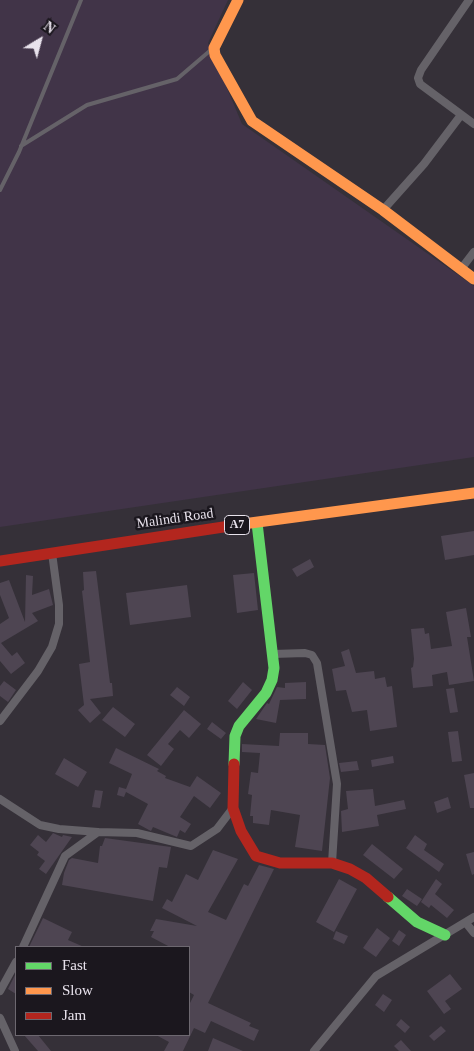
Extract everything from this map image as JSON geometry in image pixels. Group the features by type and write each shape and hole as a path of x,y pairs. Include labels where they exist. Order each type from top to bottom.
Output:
{"main road":[{"path":"238,0 214,48 215,55 247,116 256,126 383,210 474,279"},
{"name":"Malindi Road","path":"0,561 474,493"},
{"path":"257,523 273,654 272,680 266,693 239,726 235,736 233,808 241,832 256,856 280,863 332,863 350,869 366,878 417,922 445,935"}],"street":[{"path":"468,3 421,70 418,78 420,84 474,124"},
{"path":"383,210 424,164 461,115"},
{"path":"461,269 474,252"},
{"path":"0,721 38,671 52,647 59,624 59,605 52,553"},
{"path":"273,654 305,653 312,655 317,663 337,784 332,863"},
{"path":"0,799 40,825 58,829 137,833 191,846 217,829 233,808"},
{"path":"23,946 65,856 98,832"},
{"path":"314,1051 376,976 474,917"},
{"path":"466,923 474,933"},
{"path":"0,991 15,964"},
{"path":"0,1018 16,1051"}],"lane":[{"path":"0,190 21,146 81,0"},
{"path":"21,146 87,105 177,79 214,48"}],"shaded area":[{"path":"0,0 228,0 208,43 242,124 474,286 474,457 0,527"}],"building":[{"path":"474,531 474,555 445,560 441,536"},
{"path":"310,559 314,567 297,577 292,569"},
{"path":"96,571 113,696 90,699 101,713 90,723 78,710 84,705 79,664 90,662 82,591 84,590 83,572"},
{"path":"254,573 258,610 237,613 233,575"},
{"path":"26,575 33,576 32,595 49,589 53,605 32,613 38,621 1,643 12,656 17,652 25,663 11,674 0,661 0,624 9,618 0,595 0,583 9,580 25,622"},
{"path":"187,585 191,617 130,625 126,593"},
{"path":"466,608 471,637 467,637 474,681 449,685 447,672 432,675 433,686 413,688 411,668 413,667 414,659 411,629 424,628 425,634 429,633 431,649 452,646 446,612"},
{"path":"349,649 356,673 374,671 375,679 385,677 387,687 392,686 397,727 370,731 367,710 352,712 346,690 336,691 332,669 345,666 341,652"},
{"path":"4,681 16,690 8,702 0,696 0,686"},
{"path":"243,682 252,690 237,709 228,701"},
{"path":"306,682 306,699 280,700 276,723 256,719 267,703 269,704 277,687 285,688 285,683"},
{"path":"177,687 190,697 184,706 170,695"},
{"path":"454,688 458,712 450,713 446,689"},
{"path":"113,707 135,724 125,737 102,720"},
{"path":"184,710 201,724 189,738 180,730 168,744 174,749 161,766 147,755"},
{"path":"212,722 226,733 221,739 207,729"},
{"path":"458,731 462,761 452,762 448,732"},
{"path":"280,733 308,733 308,744 325,745 330,778 322,851 295,847 300,815 271,810 269,825 253,823 253,816 250,816 252,795 248,794 251,772 258,773 260,753 242,752 242,744 279,746"},
{"path":"116,748 159,769 157,771 166,776 165,778 190,787 197,776 221,793 210,808 194,796 180,817 191,824 185,833 180,830 177,837 153,827 151,831 138,824 148,804 126,792 124,797 117,795 119,787 126,789 132,774 109,763"},
{"path":"393,756 394,763 372,767 371,760"},
{"path":"64,758 87,772 78,787 55,774"},
{"path":"357,761 359,770 341,772 339,763"},
{"path":"474,773 474,808 470,808 464,775"},
{"path":"373,789 375,806 404,800 406,809 377,815 379,826 342,832 341,811 348,809 346,791"},
{"path":"95,790 103,791 100,808 92,807"},
{"path":"448,797 451,808 437,813 434,802"},
{"path":"53,833 62,837 63,835 72,837 46,874 39,869 45,861 37,855 39,852 30,845 38,835 46,842"},
{"path":"415,835 427,844 424,850 444,864 439,872 406,848"},
{"path":"105,838 171,847 167,868 159,867 153,901 62,885 64,873 69,860 72,858 98,863 100,846 102,846"},
{"path":"372,844 403,869 394,879 363,855"},
{"path":"213,850 238,859 208,912 226,920 244,884 248,886 259,865 274,869 208,1003 251,1023 249,1026 259,1030 254,1041 211,1021 205,1033 194,1028 183,1051 164,1051 169,1042 158,1036 190,1036 190,1003 194,995 190,993 190,946 168,946 151,937 154,931 150,931 156,919 197,926 162,908 167,899 172,902 186,874 198,880"},
{"path":"474,852 474,874 472,875 466,854"},
{"path":"339,879 357,889 334,932 316,922"},
{"path":"436,879 442,884 435,894 454,910 447,918 431,905 429,908 421,902"},
{"path":"407,889 422,899 417,906 402,896"},
{"path":"43,918 72,932 68,940 82,946 29,946"},
{"path":"377,928 390,938 376,957 363,948"},
{"path":"399,930 406,935 399,946 392,941"},
{"path":"336,931 348,936 344,944 333,939"},
{"path":"450,974 462,989 445,1001 451,1009 444,1014 427,991"},
{"path":"15,975 15,993 8,989"},
{"path":"383,994 392,1000 384,1012 375,1005"},
{"path":"401,1019 410,1027 405,1033 396,1025"},
{"path":"441,1026 446,1031 434,1041 429,1036"},
{"path":"25,1036 39,1036 51,1051 38,1051"},
{"path":"213,1038 243,1051 208,1051"},
{"path":"401,1040 411,1051 399,1051 394,1046"}],"traffic: fast":[{"path":"234,764 235,736 239,726 266,693 272,680 274,668 257,523"},
{"path":"388,897 417,922 445,935"}],"traffic: slow":[{"path":"238,0 214,48 215,55 252,121 383,210 474,279"},
{"path":"243,524 474,493"}],"traffic: jam":[{"path":"0,561 243,524"},
{"path":"234,764 233,808 241,831 256,856 280,863 332,863 350,869 366,878 388,897"}]}
